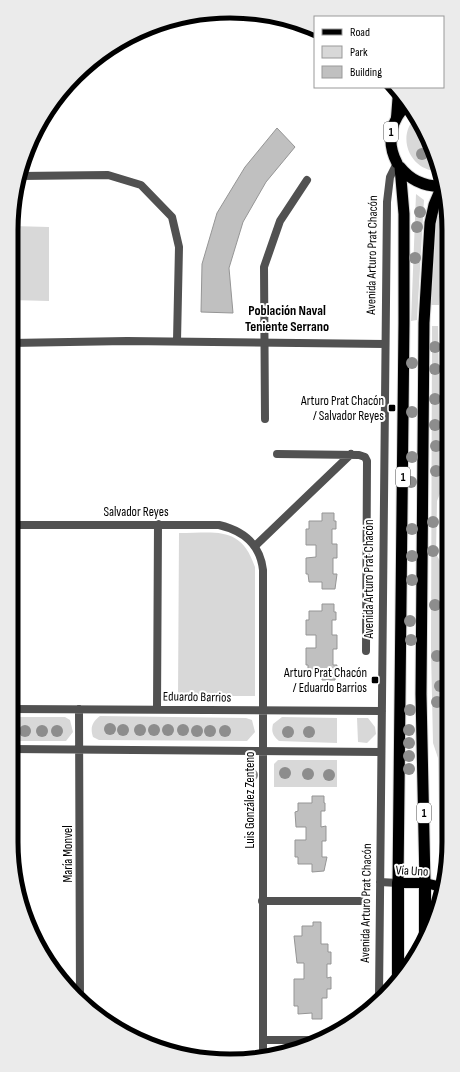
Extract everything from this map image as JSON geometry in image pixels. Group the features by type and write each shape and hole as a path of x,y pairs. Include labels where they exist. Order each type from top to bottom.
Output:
{"highway":[{"name":"1","path":"398,971 404,214 398,165 392,151 390,138 396,118 404,109"},
{"path":"398,165 405,174 418,182 437,185"},
{"name":"1","path":"425,925 421,694 424,323 430,223 434,205 439,195"}],"main road":[{"name":"1","path":"396,118 397,100"},
{"name":"Vía Uno","path":"398,883 425,883 437,886"}],"street":[{"name":"Avenida Arturo Prat Chacón","path":"379,993 387,194 390,177 398,165"},
{"path":"25,176 108,175 141,185 172,217 179,247 177,341"},
{"path":"265,419 264,267 280,221 307,180"},
{"path":"18,343 177,341 385,344"},
{"path":"276,454 351,454 364,457 367,461 366,650"},
{"path":"255,546 351,454"},
{"path":"157,709 158,524"},
{"name":"Salvador Reyes","path":"18,525 220,525 239,532 255,546"},
{"name":"Luis González Zenteno","path":"255,546 262,562 263,570 263,1051"},
{"name":"Eduardo Barrios","path":"18,709 382,711"},
{"name":"María Monvel","path":"79,709 80,992"},
{"path":"18,749 381,752"},
{"name":"Vía Uno","path":"380,882 398,883"},
{"path":"262,901 361,900"},
{"path":"263,1040 306,1040"}],"green space":[{"path":"412,122 426,149 434,170 421,166 414,160 409,152 407,134"},
{"path":"416,194 424,200 417,320 411,321"},
{"path":"437,216 442,216 442,276 439,305 431,305"},
{"path":"18,226 49,227 49,301 18,300"},
{"path":"432,326 438,326 441,491 437,501 436,554 442,564 442,856 440,867 438,758 433,743 431,652"},
{"path":"205,532 226,534 235,538 249,553 255,567 255,696 178,696 179,533"},
{"path":"100,716 246,718 252,720 255,732 247,741 99,740 93,737 92,728 93,723"},
{"path":"18,717 65,717 70,720 73,732 66,741 18,741"},
{"path":"282,717 337,718 337,743 279,741 273,734 272,727 273,724"},
{"path":"357,718 368,718 375,727 376,734 367,743 358,742"},
{"path":"278,760 337,760 337,787 274,787 274,764"}],"building":[{"path":"277,128 295,147 266,182 243,222 229,268 233,313 201,312 202,264 217,213 245,167"},
{"path":"322,513 334,513 334,521 336,521 336,529 332,529 332,544 337,544 337,558 333,558 333,574 337,574 335,589 322,589 322,582 309,582 308,574 306,574 306,558 316,557 316,545 306,545 306,529 309,529 309,521 322,521"},
{"path":"322,604 334,604 334,612 336,612 336,620 332,620 332,635 337,635 337,649 333,649 333,665 337,665 335,680 322,680 322,672 308,672 308,665 306,665 306,648 316,648 316,635 306,635 306,620 309,620 309,611 322,611"},
{"path":"312,796 324,796 325,811 321,811 321,827 326,826 326,841 322,841 322,857 327,857 324,871 312,872 312,864 298,864 298,857 295,857 295,840 306,840 306,827 296,827 295,812 298,811 298,803 312,803"},
{"path":"313,922 321,922 321,944 328,944 328,952 331,952 331,964 327,964 327,978 331,977 331,989 327,989 327,998 322,998 322,1019 312,1019 312,1013 298,1014 298,1006 294,1006 294,979 304,979 304,963 297,963 294,936 302,936 302,926 313,926"}],"place":[{"name":"Arturo Prat Chacón / Salvador Reyes","path":"392,408"},
{"name":"Arturo Prat Chacón / Eduardo Barrios","path":"375,680"}],"district":[{"name":"Población Naval Teniente Serrano","path":"287,318"}]}
